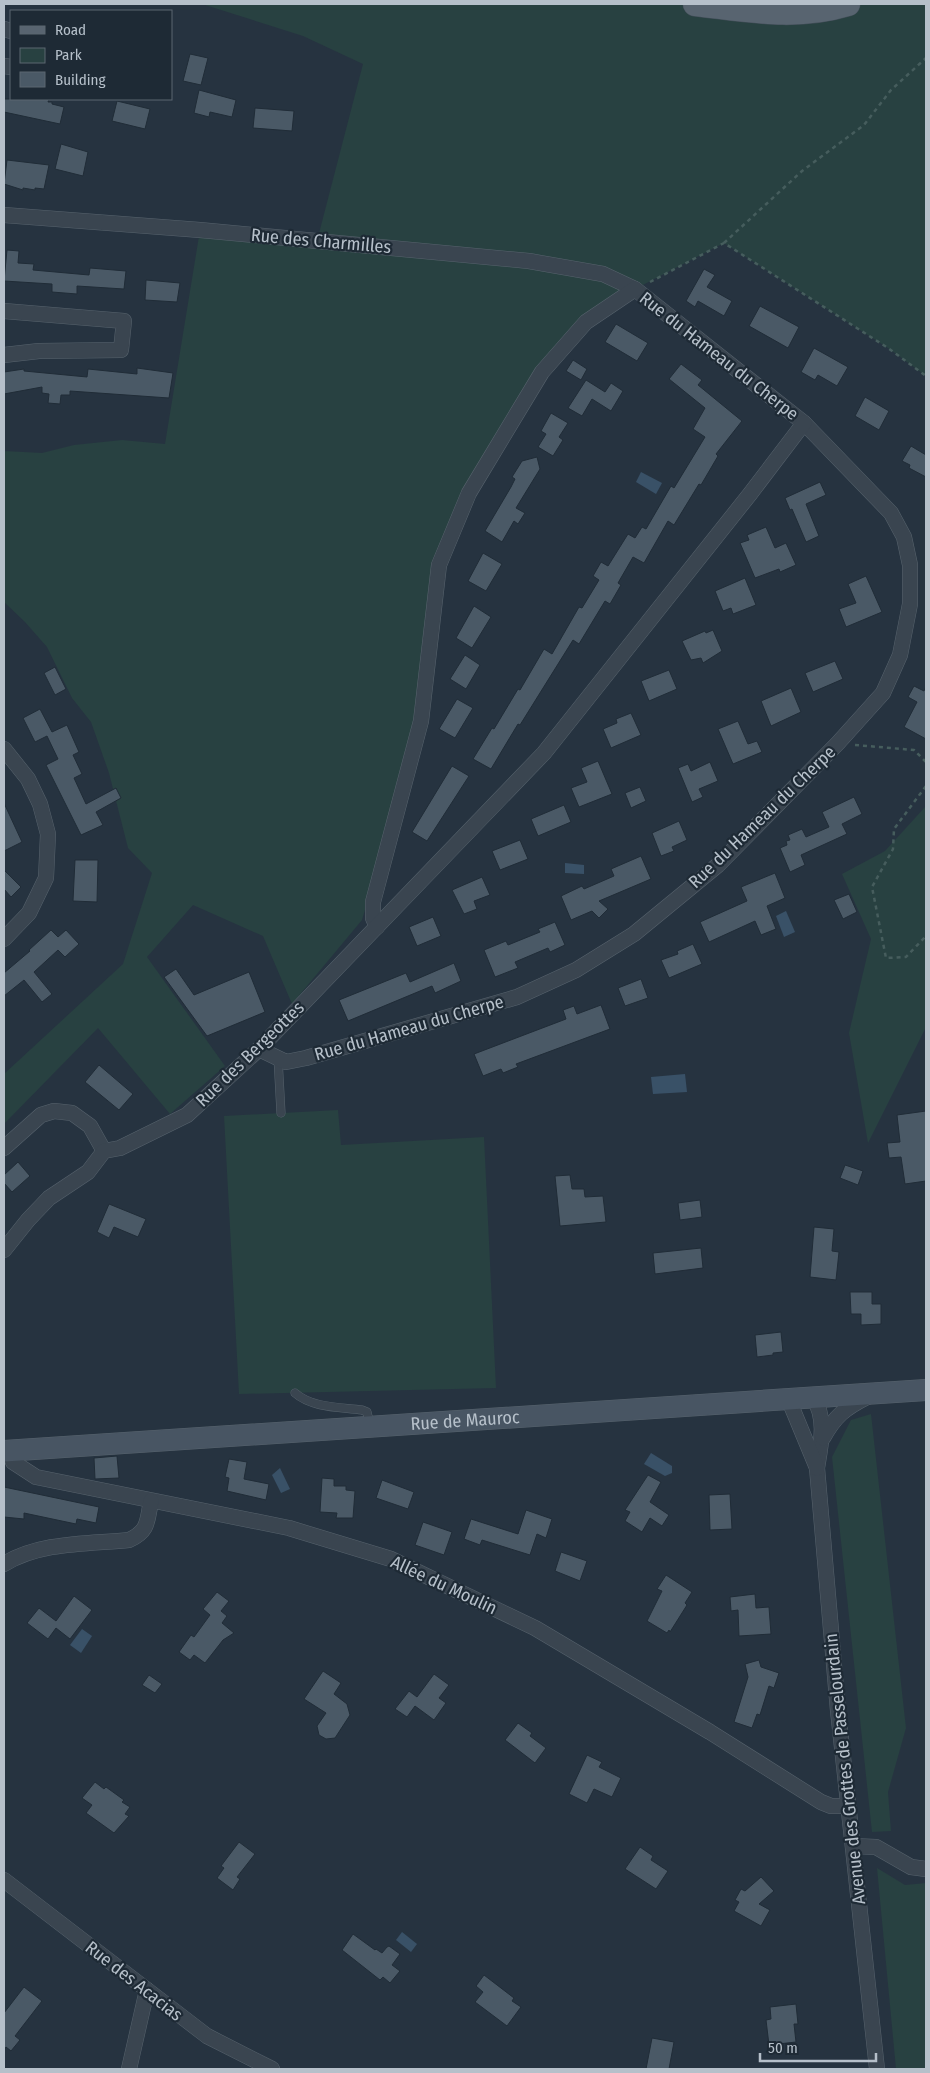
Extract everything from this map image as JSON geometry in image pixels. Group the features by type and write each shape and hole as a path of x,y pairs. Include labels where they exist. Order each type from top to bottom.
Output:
{"main road":[{"path":"695,4 796,14 826,10 848,4"}],"street":[{"name":"Rue des Charmilles","path":"4,215 209,231 529,261 602,274 635,289"},
{"name":"Rue du Hameau du Cherpe","path":"260,1049 286,1062 306,1058 517,997 576,970 634,934 718,864 838,743 882,693 900,655 910,604 910,565 904,537 891,512 804,423 635,289"},
{"path":"377,927 373,918 373,902 421,721 439,565 469,493 542,372 586,322 635,289"},
{"path":"4,311 124,321 121,350 39,351 4,355"},
{"name":"Rue du Hameau du Cherpe","path":"377,927 544,753 744,502 804,423"},
{"path":"4,749 28,779 40,804 48,834 46,878 29,913 4,939"},
{"name":"Rue des Bergeottes","path":"104,1151 120,1148 187,1115 260,1049 377,927"},
{"path":"4,1148 41,1115 54,1110 72,1113 90,1126 104,1151 88,1172 49,1198 4,1250"},
{"name":"Rue de Mauroc","path":"6,1451 926,1390"},
{"name":"Avenue des Grottes de Passelourdain","path":"822,1439 832,1421 848,1407 873,1394"},
{"name":"Avenue des Grottes de Passelourdain","path":"813,1397 822,1415 822,1439 817,1468 848,1806 877,2069"},
{"name":"Avenue des Grottes de Passelourdain","path":"788,1398 817,1468"},
{"name":"Allée du Moulin","path":"6,1451 13,1462 36,1478 289,1528 391,1559 535,1628 710,1732 821,1802 831,1806 848,1806"},
{"path":"4,1564 14,1557 42,1548 129,1540 138,1536 146,1527 150,1501"},
{"path":"853,1846 876,1847 910,1867 926,1869"},
{"name":"Rue des Acacias","path":"4,1880 207,2036 272,2069"},
{"path":"130,2069 147,1990"}],"lane":[{"path":"278,1058 281,1113"},
{"path":"295,1393 302,1399 313,1403 362,1410 366,1412 371,1428"}],"path":[{"path":"635,289 724,243 802,171 864,126 891,90 926,58"},
{"path":"724,243 888,348 926,376"},
{"path":"838,743 914,750 926,762"},
{"path":"926,786 894,829 893,849 872,887 886,958 906,956 926,936"}],"green space":[{"path":"202,4 926,4 926,376 888,348 724,243 635,289 586,322 542,372 469,493 439,565 421,721 362,920 292,1004 263,936 193,905 147,957 225,1066 170,1114 98,1028 4,1124 4,1074 123,964 152,873 128,848 109,773 91,722 72,698 47,647 4,602 4,451 42,453 74,445 122,440 165,444 200,230 317,241 363,64 303,36"},
{"path":"926,806 926,1027 868,1143 849,1033 871,939 842,874 885,851"},
{"path":"338,1110 341,1145 484,1137 496,1388 239,1394 224,1116"},
{"path":"871,1414 906,1728 888,1792 891,1831 872,1832 832,1457 851,1420"},
{"path":"877,1868 905,1885 926,1883 926,2069 896,2069"}],"water":[{"path":"641,472 662,483 656,494 636,482"},
{"path":"565,863 584,865 584,874 565,873"},
{"path":"786,911 795,932 784,937 776,916"},
{"path":"685,1074 687,1092 653,1094 651,1077"},
{"path":"651,1453 672,1466 672,1473 665,1476 644,1464"},
{"path":"280,1468 290,1489 281,1493 272,1475"},
{"path":"82,1629 92,1636 81,1653 70,1645"},
{"path":"402,1932 417,1944 411,1952 396,1940"}],"building":[{"path":"190,54 208,58 201,85 183,81"},
{"path":"199,90 236,100 232,117 210,112 209,117 194,113"},
{"path":"4,99 49,100 48,102 52,102 52,104 64,107 60,124 4,112"},
{"path":"117,101 150,109 145,129 112,121"},
{"path":"255,108 294,111 292,131 253,128"},
{"path":"61,144 88,152 83,176 55,169"},
{"path":"7,160 49,165 44,189 23,188 23,190 4,184"},
{"path":"7,250 19,251 18,263 34,264 33,270 89,275 90,268 126,271 124,289 77,286 77,294 52,292 52,284 4,281"},
{"path":"704,269 715,275 707,287 732,301 724,316 698,301 695,307 686,301"},
{"path":"146,280 180,283 177,302 145,300"},
{"path":"760,306 799,327 788,348 749,326"},
{"path":"616,324 648,343 637,361 605,342"},
{"path":"814,348 848,367 837,386 818,375 815,380 801,372"},
{"path":"573,360 587,369 581,380 566,371"},
{"path":"681,364 702,380 698,385 742,421 716,454 718,456 701,485 699,484 674,525 668,521 644,563 633,557 618,583 621,585 610,604 605,601 579,644 573,640 491,769 473,759 492,728 494,729 518,689 520,690 544,649 552,654 579,607 582,608 599,580 593,576 601,562 608,566 628,534 635,538 642,527 646,529 671,486 674,488 705,437 693,429 705,408 669,379"},
{"path":"137,368 173,373 169,398 70,391 70,395 61,395 60,404 48,403 49,394 42,393 42,387 4,394 4,372 24,369 24,371 87,377 88,369 137,374"},
{"path":"586,380 605,392 611,383 623,391 611,411 592,399 582,416 568,408"},
{"path":"865,397 889,411 879,430 855,416"},
{"path":"551,413 568,423 559,437 563,440 553,456 538,447 546,434 541,431"},
{"path":"911,446 926,455 926,477 909,468 910,465 902,461"},
{"path":"537,457 540,469 516,508 525,513 518,524 514,521 502,542 485,531 511,487 515,479 512,477 522,461"},
{"path":"820,482 826,495 806,504 819,536 806,542 792,509 790,510 785,498"},
{"path":"766,527 775,548 786,543 796,565 780,572 779,569 755,578 740,543 749,540 747,535"},
{"path":"483,553 502,564 486,591 468,581"},
{"path":"866,576 882,612 846,627 839,609 856,603 848,584"},
{"path":"745,578 756,605 733,614 731,608 723,611 715,591"},
{"path":"474,606 491,617 472,648 456,638"},
{"path":"713,630 722,651 703,663 701,658 691,660 682,641 705,631 706,633"},
{"path":"465,655 480,665 466,689 450,679"},
{"path":"835,661 843,679 813,692 805,673"},
{"path":"55,667 66,689 55,695 44,673"},
{"path":"669,670 677,689 649,701 641,681"},
{"path":"914,686 924,691 926,686 926,739 904,727 917,702 908,697"},
{"path":"791,688 801,712 771,726 761,701"},
{"path":"457,699 473,708 455,738 439,729"},
{"path":"40,709 52,732 67,725 79,752 73,755 82,774 74,778 86,804 116,788 121,798 96,812 103,825 81,835 46,765 58,759 47,736 35,742 23,718"},
{"path":"631,713 641,735 611,748 603,729 617,723 616,719"},
{"path":"738,721 748,744 757,741 762,752 733,764 718,729"},
{"path":"598,761 612,794 579,807 571,788 587,782 581,768"},
{"path":"710,762 718,781 699,789 703,797 692,802 678,768 688,764 691,771"},
{"path":"452,766 469,776 427,841 412,832"},
{"path":"640,787 646,801 631,808 625,793"},
{"path":"854,797 862,814 842,824 847,834 801,855 805,865 790,872 780,848 787,845 786,841 790,840 788,835 802,829 806,837 829,827 822,812"},
{"path":"4,803 22,842 4,851"},
{"path":"564,805 571,822 538,836 531,819"},
{"path":"679,821 687,840 672,847 674,851 661,856 652,833"},
{"path":"520,840 528,859 500,870 492,851"},
{"path":"641,856 651,879 599,901 608,909 599,918 592,911 571,920 561,896 582,886 584,889 614,876 611,869"},
{"path":"75,860 98,860 97,902 73,901"},
{"path":"4,870 21,887 11,897 4,889"},
{"path":"775,873 785,898 767,906 776,929 761,935 755,921 709,942 700,922 747,901 741,887"},
{"path":"482,877 490,895 474,901 477,909 464,914 452,890"},
{"path":"849,894 857,912 843,919 834,900"},
{"path":"433,917 441,936 417,946 409,927"},
{"path":"555,922 565,945 550,952 548,948 515,962 518,968 495,977 484,950 506,941 508,945 540,932 538,929"},
{"path":"51,930 58,937 66,930 79,944 65,957 58,950 34,972 52,994 42,1002 24,980 4,996 4,973"},
{"path":"693,944 702,964 669,978 661,960 678,954 677,951"},
{"path":"454,963 461,981 435,993 432,986 348,1021 339,1000 406,973 410,982"},
{"path":"176,969 194,995 249,972 265,1012 207,1036 164,977"},
{"path":"641,979 648,998 625,1006 618,988"},
{"path":"601,1005 610,1029 516,1064 518,1067 503,1073 501,1069 483,1076 474,1054 566,1019 563,1010 574,1006 577,1014"},
{"path":"99,1065 133,1094 119,1110 85,1082"},
{"path":"926,1111 926,1181 905,1184 901,1157 889,1158 887,1143 900,1142 897,1115"},
{"path":"18,1162 30,1176 12,1192 4,1183 4,1175"},
{"path":"845,1165 863,1171 858,1185 840,1178"},
{"path":"570,1175 572,1189 584,1189 585,1197 603,1196 606,1222 560,1226 555,1176"},
{"path":"700,1200 702,1217 680,1220 678,1203"},
{"path":"109,1204 146,1219 138,1237 114,1227 109,1238 97,1232"},
{"path":"814,1227 834,1229 832,1251 839,1252 836,1280 810,1277"},
{"path":"701,1248 703,1268 655,1274 653,1253"},
{"path":"850,1292 872,1292 872,1304 881,1304 881,1324 861,1325 861,1314 851,1314"},
{"path":"781,1332 783,1352 757,1357 755,1335"},
{"path":"117,1456 119,1478 95,1479 94,1458"},
{"path":"229,1459 247,1462 244,1479 269,1484 266,1500 227,1491 229,1478 225,1477"},
{"path":"648,1475 661,1482 650,1502 669,1515 662,1526 650,1518 642,1532 625,1521 630,1512 625,1510"},
{"path":"322,1478 334,1479 334,1486 346,1486 346,1490 355,1491 353,1518 336,1518 337,1513 320,1512"},
{"path":"382,1480 414,1492 408,1509 376,1498"},
{"path":"4,1487 99,1507 96,1523 77,1519 76,1524 24,1513 24,1519 4,1517"},
{"path":"730,1494 732,1529 710,1530 709,1495"},
{"path":"526,1510 552,1519 546,1538 537,1534 530,1555 482,1540 480,1545 464,1539 471,1519 518,1534"},
{"path":"423,1522 452,1532 444,1555 415,1545"},
{"path":"561,1552 587,1561 580,1581 555,1571"},
{"path":"666,1575 692,1592 685,1603 687,1605 670,1632 669,1630 667,1633 647,1621 662,1591 657,1589"},
{"path":"217,1592 229,1601 221,1611 227,1616 222,1623 234,1633 223,1640 205,1663 194,1655 190,1660 179,1652 191,1635 194,1637 210,1615 203,1609"},
{"path":"755,1594 756,1608 769,1607 771,1634 739,1636 738,1610 731,1611 730,1597"},
{"path":"74,1596 92,1610 70,1639 56,1628 48,1639 27,1623 39,1608 56,1621"},
{"path":"759,1660 761,1667 779,1673 774,1688 769,1686 760,1715 757,1714 752,1728 734,1722 748,1677 745,1664"},
{"path":"323,1671 341,1683 334,1694 347,1704 350,1715 335,1738 326,1739 319,1735 317,1726 326,1713 304,1699"},
{"path":"434,1674 449,1685 439,1698 446,1703 434,1720 415,1706 407,1717 395,1709 409,1691 417,1697"},
{"path":"149,1675 162,1684 155,1693 142,1685"},
{"path":"518,1723 532,1733 530,1736 546,1748 535,1763 505,1740"},
{"path":"587,1755 602,1762 599,1767 621,1778 612,1797 594,1789 587,1803 569,1794"},
{"path":"95,1782 104,1789 106,1787 124,1800 122,1802 130,1807 125,1814 129,1816 114,1833 86,1813 92,1805 82,1798"},
{"path":"239,1842 255,1854 237,1877 240,1879 233,1890 217,1878 224,1868 221,1866"},
{"path":"640,1847 653,1856 651,1860 668,1871 656,1889 625,1869"},
{"path":"761,1877 774,1891 759,1904 770,1910 761,1926 734,1911 739,1902 735,1900 741,1889 745,1891"},
{"path":"353,1934 382,1953 389,1946 400,1954 392,1965 400,1971 390,1983 383,1977 380,1980 342,1950"},
{"path":"484,1975 514,1998 512,2001 521,2007 507,2026 475,2002 483,1992 476,1986"},
{"path":"24,1987 42,2001 15,2036 20,2040 11,2051 6,2047 4,2050 4,2013"},
{"path":"796,2004 798,2024 794,2024 796,2042 769,2045 766,2020 771,2019 770,2007"},
{"path":"652,2038 674,2042 669,2069 646,2069"}]}
